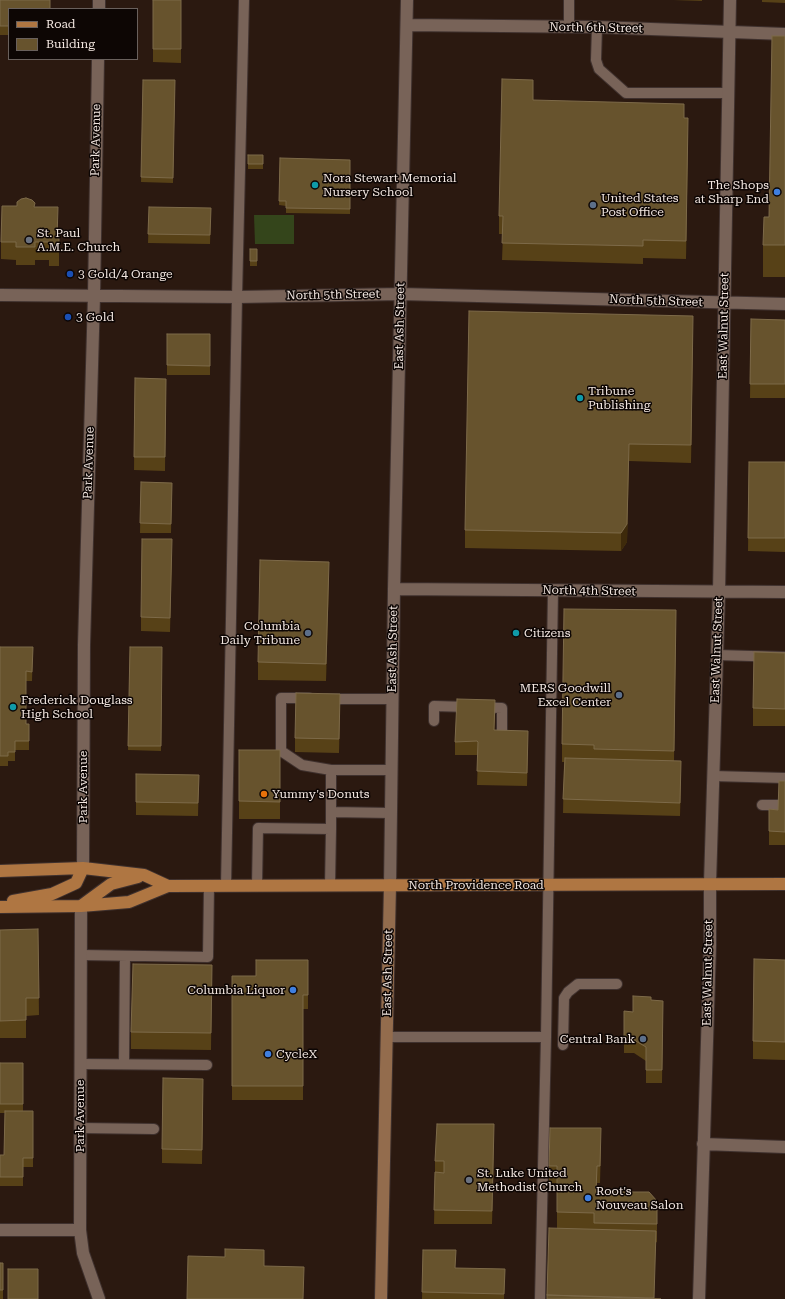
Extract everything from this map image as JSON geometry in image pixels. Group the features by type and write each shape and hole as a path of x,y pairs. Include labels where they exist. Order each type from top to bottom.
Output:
{"main road":[{"name":"North Providence Road","path":"0,870 83,868 144,875 168,886"},
{"path":"0,904 52,894 76,883 83,868"},
{"path":"81,906 111,884 144,875"},
{"name":"North Providence Road","path":"0,907 81,906 129,902 168,886 710,883 785,884"}],"street":[{"name":"East Ash Street","path":"381,1299 390,885 394,588 408,0"},
{"name":"East Walnut Street","path":"698,1299 710,945 710,883 719,592 730,0"},
{"name":"North 6th Street","path":"407,25 597,27 785,34"},
{"name":"Park Avenue","path":"83,868 84,637 94,296 98,60"},
{"name":"North 5th Street","path":"0,295 237,297 401,294 785,304"},
{"name":"North 4th Street","path":"394,588 785,592"},
{"name":"Park Avenue","path":"81,906 80,1230 83,1253 99,1299"},
{"path":"703,1144 785,1147"},
{"path":"0,1230 80,1230"}],"lane":[{"path":"226,886 244,0"},
{"path":"569,0 569,27"},
{"path":"597,27 596,60 599,69 626,93 729,93"},
{"path":"540,1299 549,884 553,590"},
{"path":"717,655 785,657"},
{"path":"391,770 332,770 302,766 281,751 281,698 392,699"},
{"path":"434,721 434,706 502,708 502,730"},
{"path":"330,886 332,770"},
{"path":"713,776 785,778"},
{"path":"762,805 785,805"},
{"path":"331,812 391,814"},
{"path":"257,886 258,828 331,829"},
{"path":"80,955 208,957 209,886"},
{"path":"124,1064 126,956"},
{"path":"563,1045 564,998 568,992 578,984 617,984"},
{"path":"387,1037 546,1037"},
{"path":"80,1064 207,1065"},
{"path":"80,1128 154,1129"}],"green space":[{"path":"254,215 294,215 294,244 255,244"}],"building":[{"path":"0,0 50,0 50,8 8,8 8,26 0,26"},
{"path":"153,0 181,0 181,49 153,49"},
{"path":"772,36 785,36 785,245 763,245 764,217 769,217"},
{"name":"United States Post Office","path":"502,79 533,80 533,100 684,104 684,118 688,118 686,241 643,240 643,246 502,243 503,216 499,216"},
{"path":"143,80 175,80 173,178 141,177"},
{"path":"248,155 263,155 263,164 248,164"},
{"name":"Nora Stewart Memorial Nursery School","path":"280,158 350,160 350,209 286,208 286,201 279,201"},
{"path":"26,198 35,203 34,207 58,207 57,238 59,238 59,248 49,248 50,242 35,242 35,247 16,247 16,242 1,242 2,206 17,206 17,202"},
{"path":"149,207 211,208 210,235 148,234"},
{"path":"250,249 257,249 257,261 250,261"},
{"name":"Tribune Publishing","path":"469,311 693,316 691,445 629,444 627,524 621,533 465,530"},
{"path":"751,319 785,320 785,384 750,384"},
{"path":"167,334 210,334 210,366 167,365"},
{"path":"135,378 166,379 165,457 134,457"},
{"path":"749,462 785,462 785,538 748,538"},
{"path":"141,482 172,483 171,524 140,523"},
{"path":"142,539 172,539 170,618 141,617"},
{"path":"260,560 329,562 326,664 258,662"},
{"name":"MERS Goodwill Excel Center","path":"564,609 676,610 674,751 594,749 594,745 562,744"},
{"name":"Frederick Douglass High School","path":"0,647 33,647 32,672 26,671 26,724 29,724 29,741 15,741 15,752 8,752 8,756 0,756"},
{"path":"130,647 162,647 161,746 128,746"},
{"path":"754,652 785,653 785,709 753,708"},
{"path":"296,693 340,694 339,739 295,738"},
{"path":"457,699 495,700 494,730 528,731 527,773 477,771 478,742 455,742"},
{"path":"239,750 280,750 280,802 239,801"},
{"path":"565,758 681,761 680,803 563,799"},
{"path":"136,774 199,775 198,803 136,802"},
{"path":"779,781 785,781 785,832 769,831 769,809 778,810"},
{"path":"38,929 39,998 26,998 26,1020 0,1021 0,930"},
{"path":"754,959 785,960 785,1042 753,1041"},
{"name":"CycleX","path":"256,960 308,960 308,995 303,995 303,1086 232,1086 232,976 256,976"},
{"path":"133,964 212,965 211,1033 131,1032"},
{"name":"Central Bank","path":"633,996 651,997 651,1000 663,1001 662,1070 646,1070 646,1047 634,1040 624,1040 624,1011 633,1012"},
{"path":"0,1063 23,1063 23,1104 0,1104"},
{"path":"163,1078 203,1079 202,1150 162,1149"},
{"path":"5,1111 33,1111 33,1158 23,1158 23,1177 0,1177 0,1155 4,1155"},
{"name":"St. Luke United Methodist Church","path":"437,1124 494,1124 492,1211 434,1210 435,1172 444,1173 444,1161 435,1161"},
{"path":"550,1128 601,1128 600,1166 597,1166 596,1192 649,1192 657,1201 657,1224 594,1223 594,1213 557,1212 557,1166 549,1166"},
{"path":"549,1228 656,1231 654,1298 547,1295"},
{"path":"225,1249 264,1250 264,1266 304,1267 303,1299 187,1299 188,1256 225,1257"},
{"path":"423,1250 456,1250 455,1268 505,1269 504,1294 422,1292"},
{"path":"0,1263 3,1263 3,1290 0,1290"},
{"path":"8,1269 38,1269 38,1299 8,1299"},
{"path":"547,1295 661,1299 547,1299"}],"place":[{"name":"Nora Stewart Memorial Nursery School","path":"315,185"},
{"name":"The Shops at Sharp End","path":"777,192"},
{"name":"United States Post Office","path":"593,205"},
{"name":"St. Paul A.M.E. Church","path":"29,240"},
{"name":"3 Gold/4 Orange","path":"70,274"},
{"name":"3 Gold","path":"68,317"},
{"name":"Tribune Publishing","path":"580,398"},
{"name":"Columbia Daily Tribune","path":"308,633"},
{"name":"Citizens","path":"516,633"},
{"name":"MERS Goodwill Excel Center","path":"619,695"},
{"name":"Frederick Douglass High School","path":"13,707"},
{"name":"Yummy's Donuts","path":"264,794"},
{"name":"Columbia Liquor","path":"293,990"},
{"name":"Central Bank","path":"643,1039"},
{"name":"CycleX","path":"268,1054"},
{"name":"St. Luke United Methodist Church","path":"469,1180"},
{"name":"Root's Nouveau Salon","path":"588,1198"}]}
